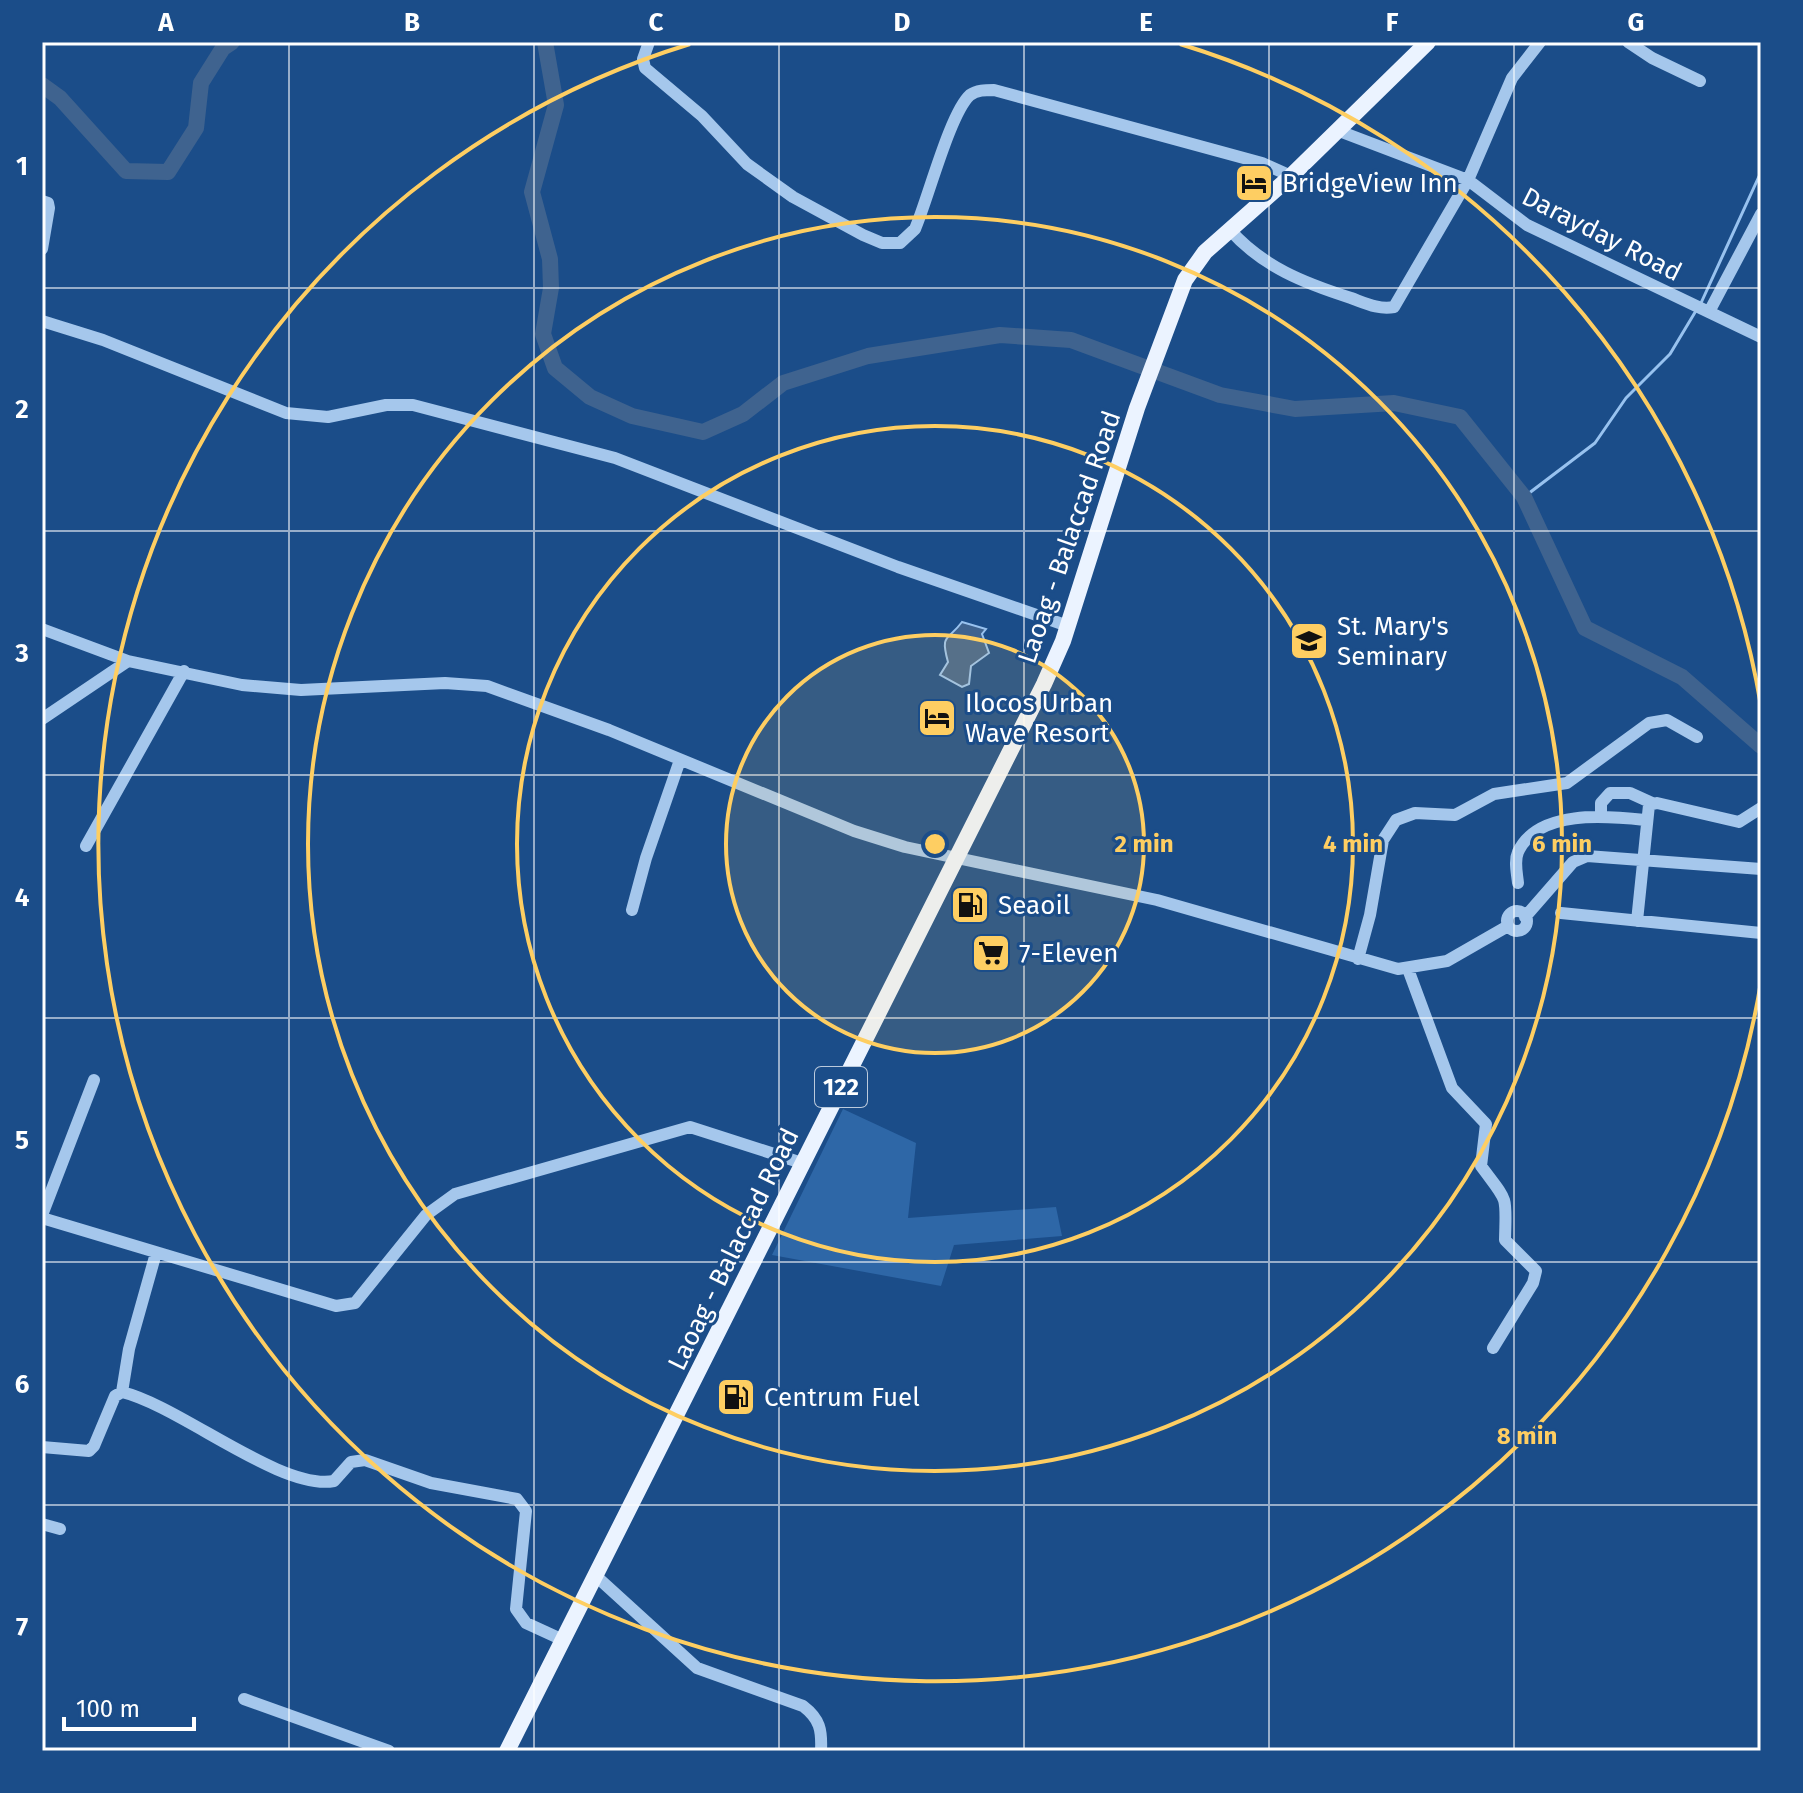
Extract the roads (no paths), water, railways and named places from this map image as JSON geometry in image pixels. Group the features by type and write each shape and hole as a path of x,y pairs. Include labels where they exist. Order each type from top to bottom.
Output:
{"main road":[{"name":"Laoag - Balaccad Road","path":"511,1750 563,1640 1044,684 1068,626 1168,316 1193,267 1339,131 1428,42"}],"street":[{"path":"649,42 643,59 645,68 702,116 747,164 817,212 882,243 900,243 915,229 958,114 971,94 981,90 994,90 1249,159 1291,176"},
{"path":"1230,230 1246,248 1293,279 1390,308 1403,296 1468,180 1512,78 1540,42"},
{"path":"1628,42 1700,81"},
{"name":"Darayday Road","path":"1339,131 1468,180 1517,220 1761,337"},
{"path":"42,201 49,208 42,249"},
{"path":"1707,310 1761,214"},
{"path":"42,321 103,340 286,413 328,417 386,405 413,405 615,458 898,567 1068,626"},
{"path":"42,629 128,661 242,685 301,690 445,683 487,686 854,831 957,860 1157,900 1358,959 1408,969 1447,961 1508,926 1512,913 1525,917 1579,858 1599,855 1761,869"},
{"path":"42,719 128,661"},
{"path":"86,846 184,671"},
{"path":"1358,959 1370,915 1383,840 1396,820 1415,813 1455,815 1494,794 1567,783 1649,723 1667,720 1697,737"},
{"path":"632,910 646,858 680,760"},
{"path":"1601,816 1601,803 1610,793 1630,793 1652,803 1739,822 1761,808"},
{"path":"1637,921 1645,820 1652,803"},
{"path":"1518,883 1517,855 1537,832 1552,824 1601,816 1645,820"},
{"path":"1561,913 1761,933"},
{"path":"1408,969 1452,1088 1486,1124 1481,1166 1505,1198 1508,1216 1505,1240 1536,1271 1533,1283 1493,1348"},
{"path":"94,1080 42,1216 336,1306 347,1306 366,1293 426,1215 455,1194 690,1127 802,1163"},
{"path":"122,1392 129,1349 156,1253"},
{"path":"42,1447 89,1451 115,1396 122,1392"},
{"path":"122,1392 220,1437 258,1462 314,1481 334,1481 351,1462 365,1460 431,1483 517,1499 526,1511 516,1609 526,1623 563,1640"},
{"path":"42,1524 60,1529"},
{"path":"597,1577 697,1668 803,1706 815,1716 822,1737 821,1751"},
{"path":"244,1699 389,1751"}],"waterway":[{"path":"42,85 60,98 126,171 168,172 196,128 201,83 223,48 232,42"},
{"path":"545,42 556,105 532,192 550,259 551,288 543,334 555,368 590,397 632,416 703,432 743,414 783,383 868,356 1000,335 1071,340 1220,395 1295,409 1394,403 1460,417 1524,497 1585,628 1682,677 1761,746"},
{"path":"1701,303 1761,172"},
{"path":"1524,497 1595,443 1626,398 1670,354 1697,309"}],"place":[{"name":"BridgeView Inn","path":"1254,183"},
{"name":"St. Mary's Seminary","path":"1309,641"},
{"name":"Ilocos Urban Wave Resort","path":"937,718"},
{"name":"Seaoil","path":"970,905"},
{"name":"7-Eleven","path":"991,953"},
{"name":"Centrum Fuel","path":"736,1397"}]}
